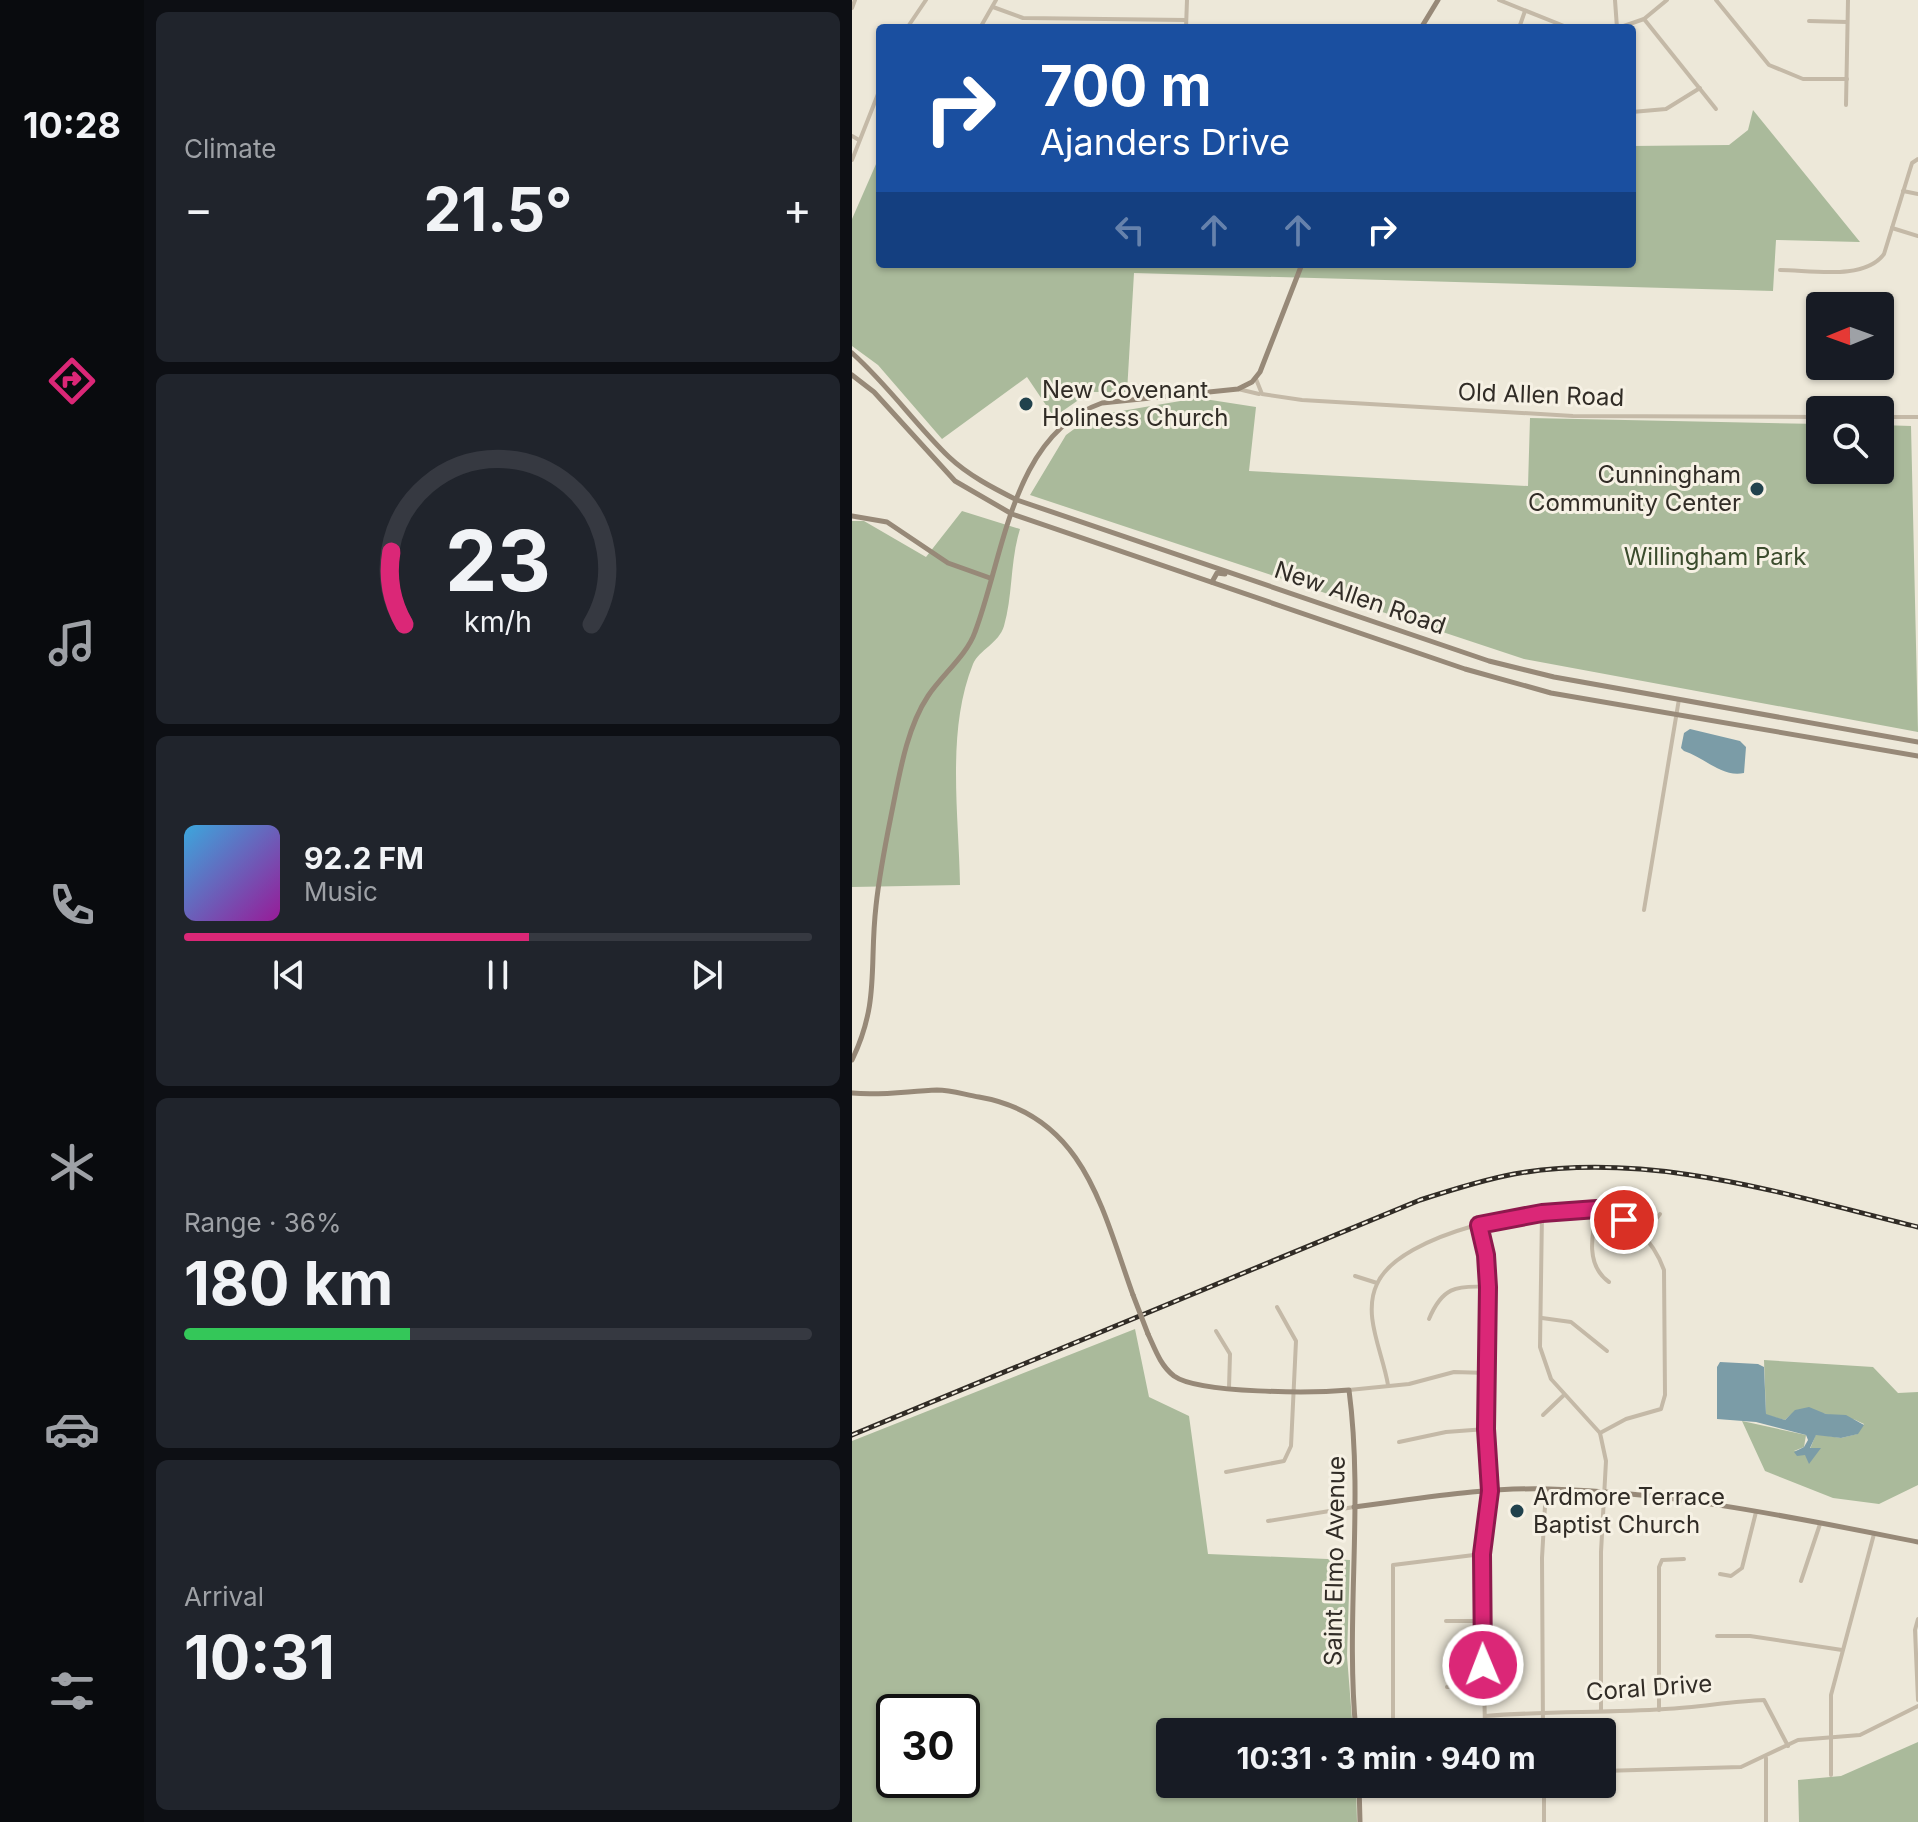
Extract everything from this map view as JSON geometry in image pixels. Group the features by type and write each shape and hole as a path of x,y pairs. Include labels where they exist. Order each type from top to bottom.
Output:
{"street":[{"path":"852,8 855,0"},
{"path":"910,24 926,0"},
{"path":"982,24 996,0"},
{"path":"1186,24 1187,0"},
{"path":"1423,24 1438,0"},
{"path":"1499,0 1559,24"},
{"path":"1615,0 1617,24"},
{"path":"1629,24 1644,19 1667,0"},
{"path":"1716,0 1769,65 1803,79 1847,79"},
{"path":"1846,105 1848,0"},
{"path":"993,7 1023,18 1186,20"},
{"path":"1520,24 1525,11"},
{"path":"1644,19 1716,109"},
{"path":"1809,21 1847,22"},
{"path":"1636,112 1671,108 1700,88"},
{"path":"852,160 876,99"},
{"path":"852,136 859,140"},
{"path":"1780,270 1863,270 1881,258 1912,163 1918,159"},
{"path":"1903,191 1918,194"},
{"path":"1892,228 1918,236"},
{"path":"852,1060 870,1014 874,988 876,907 891,816 915,718 974,636 990,578 1017,500 1031,470 1060,426 1082,410 1102,403 1238,389 1256,379 1300,268"},
{"name":"New Allen Road","path":"852,353 875,374 950,458 987,485 1017,500 1489,661 1918,742"},
{"name":"New Allen Road","path":"852,375 874,392 955,481 1012,514 1465,669 1551,693 1918,756"},
{"path":"1256,379 1262,394"},
{"name":"Old Allen Road","path":"1238,389 1302,400 1573,416 1806,417"},
{"path":"1894,417 1918,417"},
{"path":"852,516 887,522 948,563 990,578"},
{"path":"1212,582 1220,572 1238,576"},
{"path":"1644,910 1679,699"},
{"path":"852,1093 904,1094 939,1090 1007,1102 1036,1116 1074,1153 1093,1183 1158,1357 1175,1376 1194,1385 1295,1391 1349,1390 1409,1384 1454,1372 1488,1373"},
{"path":"1597,1209 1593,1258 1601,1276 1609,1282"},
{"path":"1388,1385 1372,1323 1377,1283 1405,1253 1479,1225 1542,1213 1597,1209 1624,1220 1643,1235 1658,1253 1664,1270 1665,1395 1661,1409 1600,1433"},
{"path":"1542,1213 1544,1362 1551,1379 1600,1433 1606,1461 1601,1711"},
{"path":"1643,1235 1660,1214"},
{"path":"1479,1225 1486,1255 1488,1287 1486,1429 1490,1491 1482,1554 1485,1716"},
{"path":"1355,1276 1377,1283"},
{"path":"1429,1319 1437,1299 1450,1290 1488,1287"},
{"path":"1226,1472 1284,1461 1291,1446 1296,1341 1277,1307"},
{"path":"1542,1318 1571,1322 1607,1351"},
{"path":"1216,1331 1230,1354 1229,1388"},
{"name":"Saint Elmo Avenue","path":"1349,1390 1355,1438 1350,1662 1355,1718"},
{"path":"1543,1415 1564,1395"},
{"path":"1399,1442 1446,1432 1486,1429"},
{"path":"1268,1521 1490,1491 1546,1489 1691,1499 1918,1542"},
{"path":"1542,1718 1542,1558 1546,1489"},
{"path":"1720,1574 1731,1576 1742,1568 1756,1512"},
{"path":"1801,1581 1820,1524"},
{"path":"1831,1775 1831,1695 1874,1534"},
{"path":"1393,1718 1393,1565 1482,1554"},
{"path":"1659,1710 1662,1560 1684,1559"},
{"path":"1918,1619 1918,1700"},
{"path":"1446,1621 1482,1621"},
{"path":"1717,1636 1750,1636 1842,1650"},
{"path":"1447,1687 1483,1687"},
{"name":"Coral Drive","path":"1485,1716 1542,1711 1659,1710 1764,1700 1788,1746"},
{"path":"1616,1771 1722,1770 1766,1758 1798,1740 1860,1735 1918,1706"},
{"path":"1766,1758 1766,1822"},
{"path":"1359,1798 1360,1822"},
{"path":"1544,1798 1544,1822"}],"green space":[{"path":"1753,110 1860,242 1776,240 1773,291 1134,273 1127,392 1090,392 1054,417 1027,377 942,439 878,365 852,346 852,219 876,164 876,268 1636,268 1636,146 1729,145 1748,130"},
{"name":"Willingham Park","path":"1198,398 1256,407 1249,471 1528,486 1530,418 1806,424 1806,484 1894,484 1894,425 1911,426 1918,732 1524,659 1030,495 1066,435 1092,416"},
{"path":"962,511 1020,529 1004,626 973,664 959,717 956,773 960,885 852,887 852,521 864,521 926,557"},
{"path":"1135,1329 1149,1397 1189,1416 1208,1554 1350,1560 1347,1656 1352,1718 1156,1718 1156,1798 1356,1798 1357,1822 852,1822 852,1441"},
{"path":"1764,1360 1873,1367 1898,1393 1918,1392 1918,1485 1879,1504 1833,1498 1765,1471 1742,1421 1806,1435 1804,1447 1794,1451 1820,1448 1810,1449 1816,1434 1841,1438 1857,1434 1864,1424 1849,1418 1804,1410 1795,1412 1785,1420 1766,1415"},
{"path":"1918,1742 1918,1822 1799,1822 1798,1780 1841,1776"}],"water":[{"path":"1690,729 1740,741 1746,747 1744,773 1728,773 1684,751 1681,748 1684,733"},
{"path":"1720,1362 1764,1367 1766,1414 1785,1420 1795,1410 1809,1407 1826,1414 1846,1415 1864,1425 1858,1434 1841,1438 1816,1435 1810,1448 1821,1448 1809,1464 1805,1455 1797,1456 1794,1452 1804,1447 1808,1440 1806,1435 1756,1422 1717,1419 1717,1367"}],"railway":[{"path":"852,1435 1420,1200 1514,1174 1566,1168 1668,1172 1769,1190 1918,1227"}],"place":[{"name":"New Covenant Holiness Church","path":"1026,404"},
{"name":"Cunningham Community Center","path":"1757,489"},
{"name":"Ardmore Terrace Baptist Church","path":"1517,1511"}],"route":[{"path":"1483,1665 1482,1554 1490,1491 1486,1429 1488,1287 1486,1255 1479,1225 1542,1213 1597,1209 1624,1220"}]}
